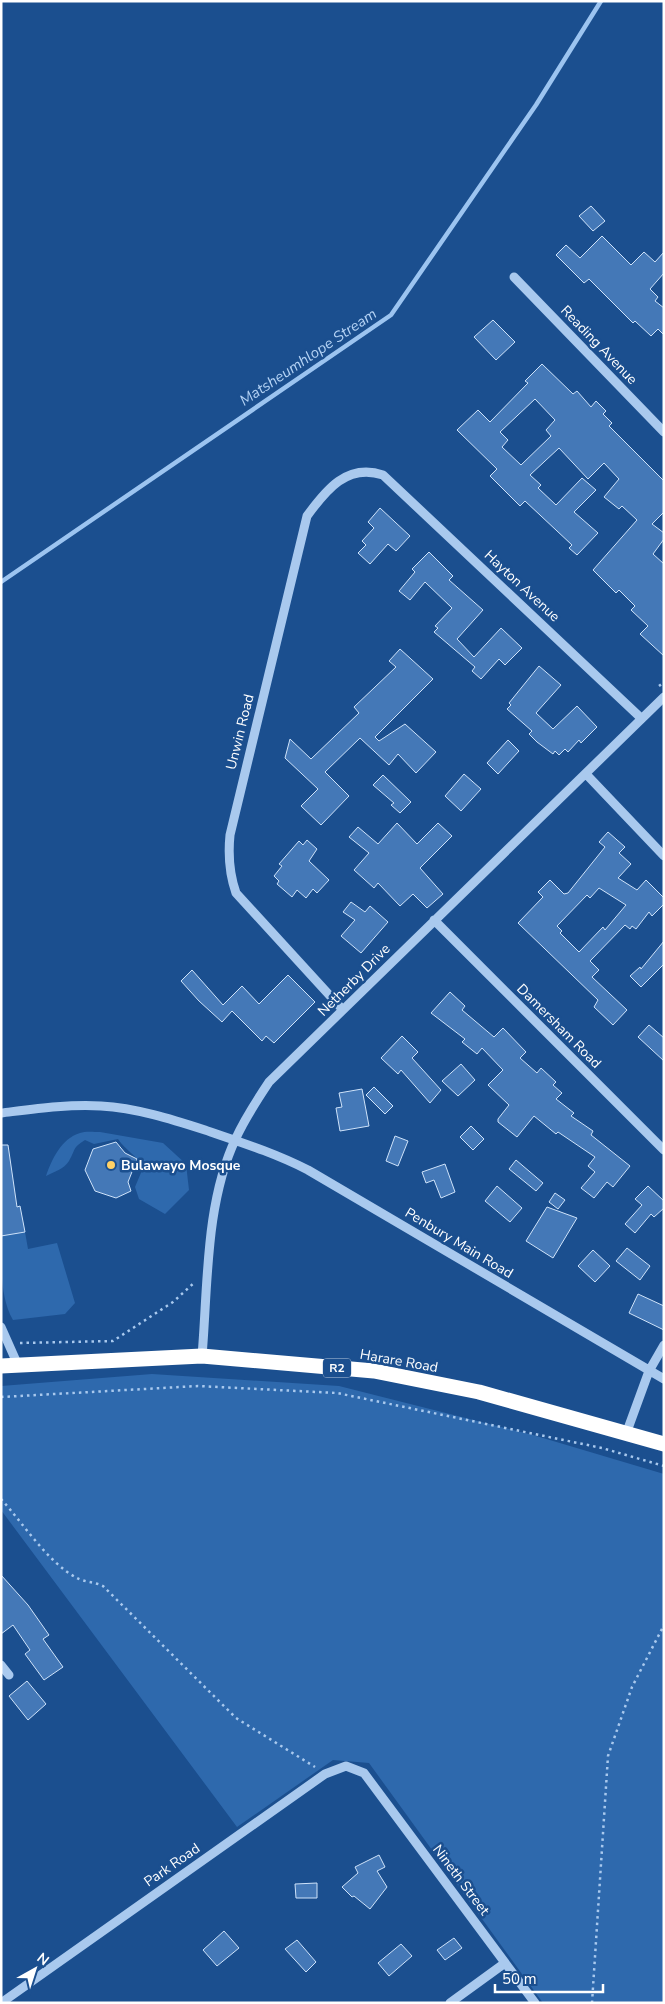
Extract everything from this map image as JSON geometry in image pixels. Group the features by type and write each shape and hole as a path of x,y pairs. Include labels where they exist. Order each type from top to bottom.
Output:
{"highway":[{"name":"Harare Road","path":"1,1366 17,1363 202,1356 374,1371 479,1392 664,1444"}],"street":[{"name":"Reading Avenue","path":"514,277 664,432"},
{"name":"Unwin Road","path":"344,1010 236,892 231,879 228,855 230,835 307,516 325,492 343,477 373,472 383,475"},
{"name":"Hayton Avenue","path":"383,475 641,718"},
{"name":"Netherby Drive","path":"202,1356 213,1215 218,1192 235,1140 269,1082 664,697"},
{"path":"586,774 664,856"},
{"name":"Damersham Road","path":"434,920 664,1150"},
{"name":"Penbury Main Road","path":"1,1113 63,1107 100,1106 124,1108 163,1116 276,1154 308,1170 664,1379"},
{"path":"1,1327 17,1363"},
{"path":"626,1434 649,1371 664,1345"},
{"path":"1,1665 9,1675"},
{"name":"Park Road","path":"1,2002 325,1774 346,1766 364,1773"},
{"name":"Nineth Street","path":"364,1773 536,2003"},
{"path":"450,2003 505,1962"}],"path":[{"path":"9,1344 113,1341 173,1302 197,1280"},
{"path":"1,1397 198,1386 337,1393 602,1448 664,1466"},
{"path":"1,1499 49,1555 78,1579 98,1584 107,1590 236,1718 325,1774"},
{"path":"592,2003 608,1756 632,1687 664,1625"}],"shaded area":[{"path":"82,1132 100,1132 163,1143 186,1164 189,1190 165,1214 139,1199 135,1187 143,1168 118,1139 94,1144 85,1140 76,1147 69,1161 64,1166 46,1176 58,1150 68,1140"},
{"path":"25,1232 28,1249 57,1243 75,1303 65,1314 13,1320 3,1291 1,1236"},
{"path":"152,1374 339,1386 533,1435 664,1474 664,2003 543,2003 369,1763 333,1760 237,1827 1,1510 1,1386"}],"building":[{"path":"591,206 605,221 593,231 579,216"},
{"path":"602,236 631,265 644,252 655,262 664,252 664,273 650,289 658,297 655,301 664,308 664,335 658,329 651,336 635,321 633,323 589,279 584,283 556,255 566,245 580,258"},
{"path":"493,320 515,342 496,360 474,337"},
{"path":"542,364 573,394 577,391 591,407 596,401 606,411 603,414 612,423 609,426 664,481 664,512 652,524 664,533 664,539 653,554 664,564 664,656 640,634 648,626 631,610 635,606 619,590 616,593 593,570 637,520 622,506 619,509 604,497 619,479 604,463 588,479 559,448 530,475 541,485 538,488 556,505 582,478 596,490 574,512 598,533 577,555 569,548 572,545 525,501 520,506 490,476 497,469 457,430 478,410 490,422 528,383 525,381","holes":["535,399 555,420 546,430 551,436 521,465 502,447 508,440 500,432"]},
{"path":"380,508 410,536 396,551 388,544 370,564 358,553 366,545 362,541 374,528 368,522"},
{"path":"429,552 453,576 449,580 483,610 457,639 474,657 501,628 522,648 505,665 499,659 481,679 472,671 475,667 434,632 438,628 435,626 452,608 425,582 410,600 399,591 415,572 412,569"},
{"path":"400,649 433,679 375,737 379,741 405,724 436,752 416,773 398,754 389,765 360,738 325,772 349,796 321,825 301,806 318,789 285,758 290,739 311,759 359,713 354,707 396,667 389,661"},
{"path":"539,666 561,685 536,713 553,729 577,706 597,727 581,743 579,740 568,752 565,749 559,755 555,751 553,754 537,742 529,734 532,731 507,709 511,705 509,703"},
{"path":"508,740 519,751 498,774 487,763"},
{"path":"464,774 481,789 461,811 445,796"},
{"path":"383,775 411,802 400,813 391,805 394,803 373,785"},
{"path":"397,823 417,844 438,823 452,836 420,868 443,894 427,908 413,894 400,906 378,883 374,888 354,870 369,853 349,837 358,827 378,844"},
{"path":"608,832 625,847 619,853 631,864 618,878 637,890 646,880 664,898 664,904 652,916 649,912 636,929 632,926 630,929 625,925 590,961 599,970 592,977 627,1010 613,1025 594,1007 598,1000 518,923 543,897 538,892 550,880 564,894 568,893 605,847 599,842","holes":["599,888 626,905 605,930 603,927 579,952 560,933 562,931 557,926 587,895 590,898"]},
{"path":"307,840 317,849 309,861 329,880 317,893 313,889 306,898 297,890 292,897 277,884 279,881 274,876 282,866 279,864 299,841 303,845"},
{"path":"351,902 365,912 370,906 388,922 361,953 341,936 355,920 343,912"},
{"path":"664,941 664,964 641,987 630,976 640,967 641,969"},
{"path":"192,970 223,1005 242,986 259,1004 288,975 315,1002 274,1043 266,1036 262,1041 232,1011 222,1022 199,1001 181,981"},
{"path":"450,992 465,1006 462,1010 494,1037 503,1028 526,1052 520,1058 537,1073 541,1068 556,1082 553,1085 562,1093 556,1099 574,1113 571,1116 593,1131 591,1135 630,1166 613,1187 607,1182 594,1198 581,1188 595,1172 588,1166 595,1157 558,1132 556,1134 534,1116 517,1137 498,1122 498,1119 509,1105 488,1085 503,1070 482,1048 477,1054 462,1042 465,1039 431,1013"},
{"path":"649,1025 664,1038 664,1061 638,1037"},
{"path":"402,1036 418,1052 412,1058 441,1090 430,1103 401,1070 398,1074 381,1058"},
{"path":"461,1064 475,1080 458,1096 442,1081"},
{"path":"374,1087 393,1106 385,1114 366,1095"},
{"path":"362,1089 369,1126 340,1131 336,1108 342,1107 339,1093"},
{"path":"471,1126 484,1139 473,1150 460,1137"},
{"path":"395,1136 408,1141 398,1166 386,1161"},
{"name":"Bulawayo Mosque","path":"116,1142 125,1153 137,1159 128,1182 131,1191 116,1198 95,1191 85,1170 93,1149"},
{"path":"1,1145 8,1145 17,1207 20,1206 25,1232 1,1236"},
{"path":"516,1160 543,1183 536,1191 509,1169"},
{"path":"445,1164 455,1192 441,1198 434,1180 426,1183 422,1172"},
{"path":"497,1186 522,1208 510,1222 485,1201"},
{"path":"648,1186 664,1201 664,1208 654,1217 651,1214 635,1233 625,1224 642,1205 635,1199"},
{"path":"555,1193 565,1200 558,1209 549,1202"},
{"path":"547,1207 577,1218 553,1258 526,1241"},
{"path":"627,1248 650,1266 640,1280 616,1261"},
{"path":"593,1250 610,1266 595,1282 578,1266"},
{"path":"638,1294 664,1306 664,1330 629,1313"},
{"path":"1,1575 28,1605 49,1635 43,1639 63,1667 44,1680 25,1654 30,1650 13,1625 1,1634"},
{"path":"27,1681 46,1704 28,1720 9,1696"},
{"path":"379,1855 385,1867 377,1871 387,1887 370,1909 354,1896 352,1897 342,1887 358,1873 355,1867"},
{"path":"317,1883 317,1898 296,1898 295,1884"},
{"path":"224,1931 239,1948 217,1966 203,1950"},
{"path":"454,1938 462,1948 445,1960 437,1950"},
{"path":"297,1940 316,1962 306,1972 285,1949"},
{"path":"401,1944 412,1956 389,1976 378,1963"}],"waterway":[{"name":"Matsheumhlope Stream","path":"1,582 391,315 536,105 601,1"}],"place":[{"name":"Bulawayo Mosque","path":"111,1165"}]}
